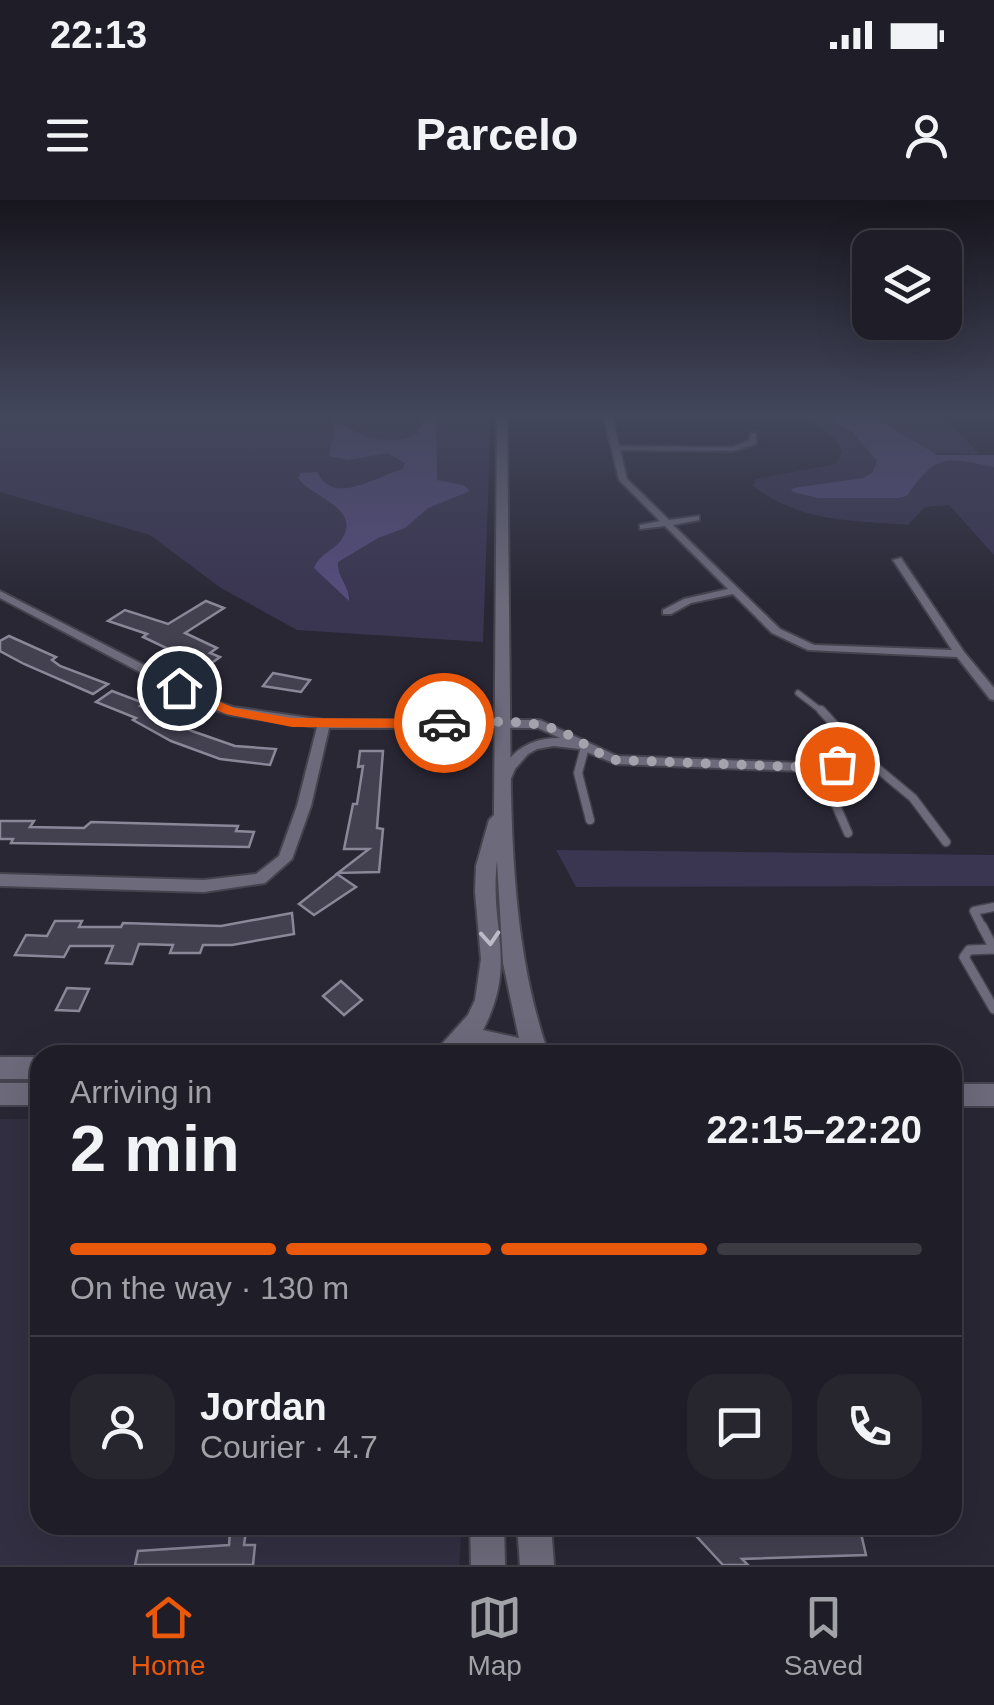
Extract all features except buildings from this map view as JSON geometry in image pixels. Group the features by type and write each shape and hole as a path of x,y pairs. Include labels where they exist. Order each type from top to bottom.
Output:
{"main road":[{"path":"502,478 502,797 511,950 530,1045"},
{"path":"455,1045 475,1026 494,988 486,867 502,797"},
{"path":"468,1045 494,1040 507,1045"},
{"path":"0,1068 30,1068"},
{"path":"0,1094 30,1094"},
{"path":"962,1095 994,1095"},
{"path":"487,1535 488,1565"},
{"path":"535,1535 538,1565"}],"street":[{"path":"622,478 776,632 799,644 846,652 960,654"},
{"path":"643,526 696,518"},
{"path":"898,560 960,654 994,696"},
{"path":"667,612 688,601 734,590"},
{"path":"0,594 210,704 257,717 324,724 540,724 616,760 819,766 866,759"},
{"path":"0,880 204,886 260,878 285,858 304,806 324,724"},
{"path":"502,797 507,770 522,752 542,742 586,747"}],"lane":[{"path":"798,693 831,718 866,759 913,798 946,842"},
{"path":"586,747 578,757 578,774 590,820"},
{"path":"819,766 848,833"},
{"path":"994,907 974,911 993,949 969,950 964,957 994,1009"}],"shaded area":[{"path":"0,478 489,478 483,642 297,630 221,588 150,535 0,492"},
{"path":"298,478 321,478 334,487 345,488 380,478 437,478 470,491 428,508 405,528 378,538 338,562 349,601 314,568 342,539 345,519"},
{"path":"863,478 922,478 907,496 897,498 818,498 791,489 799,487"},
{"path":"864,478 799,487 818,498 907,496 921,478 994,478 994,555 949,505 925,507 908,525 846,520 790,507 753,486 756,479"},
{"path":"556,850 994,855 994,886 576,887"},
{"path":"0,1119 30,1119 30,1535 461,1535 459,1565 0,1565"}],"way so far":[{"path":"444,723 540,724 616,760 800,767 837,764"}],"route":[{"path":"179,688 231,712 292,722 444,723"}]}
